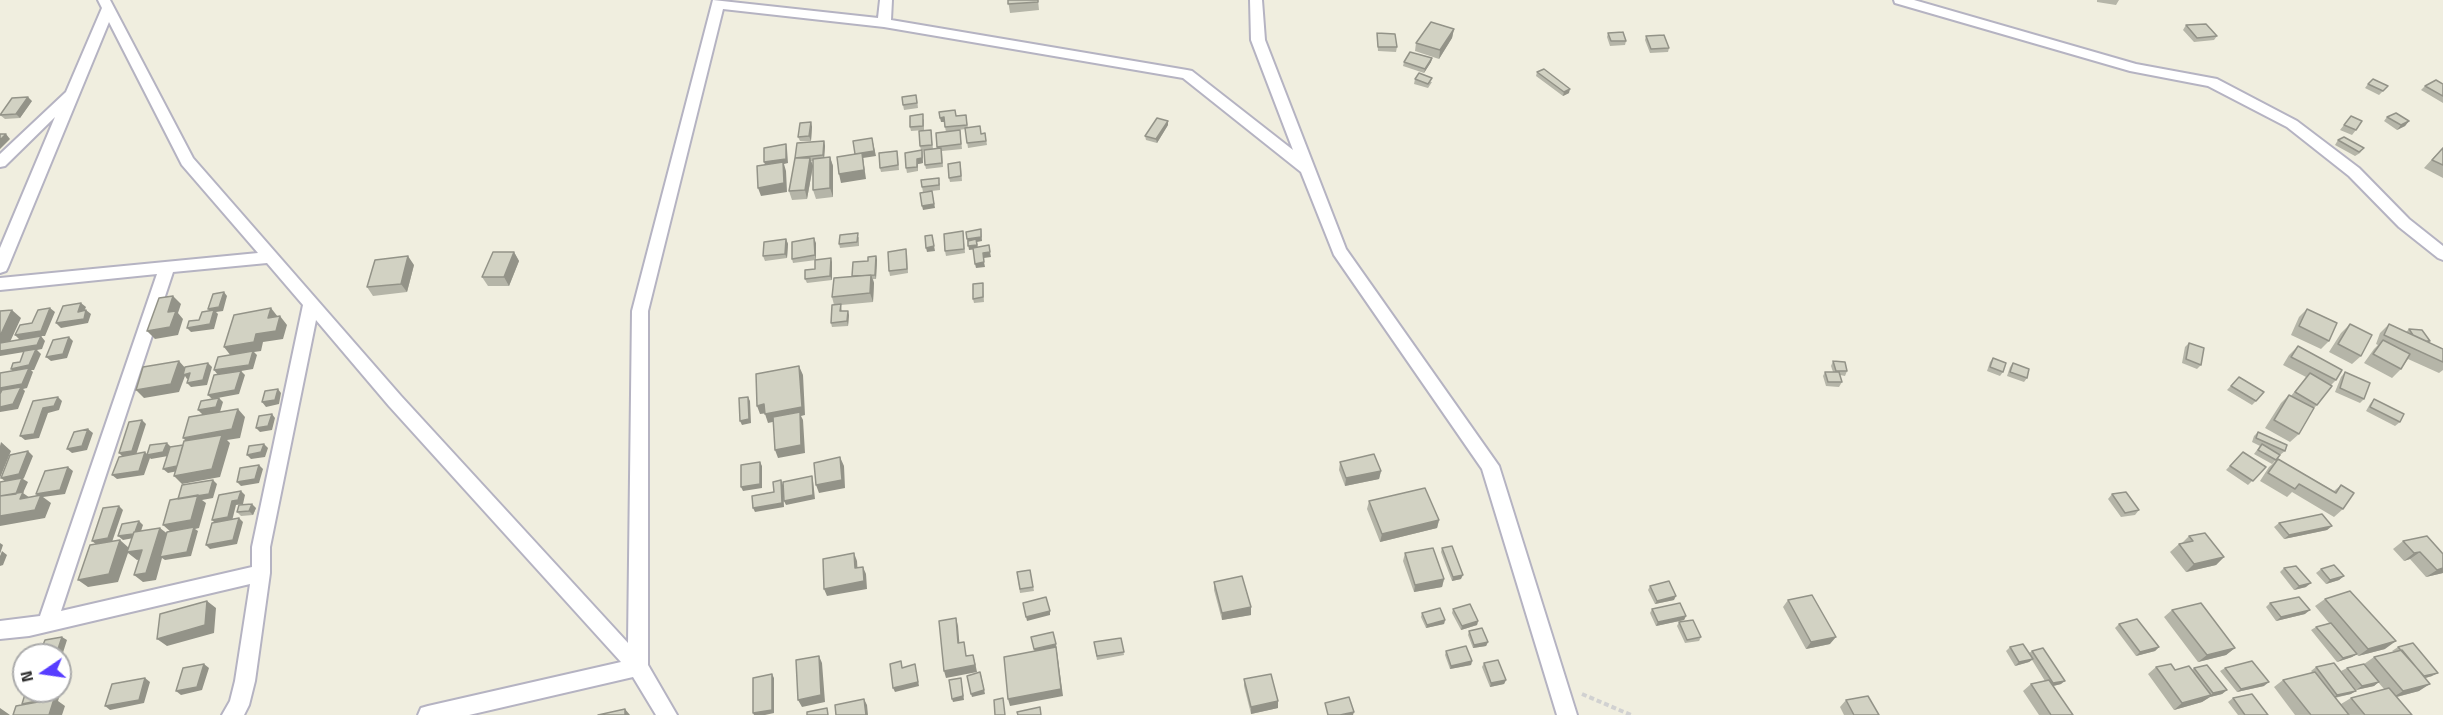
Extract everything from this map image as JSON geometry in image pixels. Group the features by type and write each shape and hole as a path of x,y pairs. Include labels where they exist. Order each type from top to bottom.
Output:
{"street":[{"path":"884,23 886,0"},
{"path":"1256,0 1258,39 1339,251 1491,466 1567,715"},
{"path":"1900,0 2135,68 2212,82 2292,124 2354,172 2404,223 2443,254"},
{"path":"638,667 640,311 718,2 884,23 1187,74 1307,169"},
{"path":"106,5 187,160 395,401 638,667 667,715"},
{"path":"0,267 73,92 106,5"},
{"path":"0,162 73,92"},
{"path":"0,284 271,257"},
{"path":"47,623 167,267"},
{"path":"232,715 239,705 245,681 261,573 261,547 311,304"},
{"path":"0,630 47,623 261,573"},
{"path":"428,715 638,667"}],"path":[{"path":"1558,684 1631,715"}],"building":[{"path":"1008,0 1038,0 1038,2 1008,4"},
{"path":"1431,22 1454,29 1440,50 1416,43"},
{"path":"2206,24 2217,36 2197,38 2186,25"},
{"path":"1623,32 1626,41 1611,41 1608,33"},
{"path":"1377,33 1395,34 1397,47 1378,47"},
{"path":"1664,35 1669,48 1651,49 1646,36"},
{"path":"1410,52 1432,58 1425,69 1404,62"},
{"path":"1544,69 1570,89 1564,92 1537,72"},
{"path":"1419,73 1432,78 1428,84 1415,79"},
{"path":"2373,79 2388,86 2383,91 2368,84"},
{"path":"2436,80 2443,84 2443,96 2425,86"},
{"path":"916,95 917,103 903,105 902,97"},
{"path":"28,97 16,114 0,115 12,98"},
{"path":"955,110 956,116 966,115 967,125 945,127 944,117 940,118 939,112"},
{"path":"2396,113 2409,121 2401,125 2387,117"},
{"path":"923,114 923,126 910,127 910,116"},
{"path":"2351,116 2362,121 2356,130 2344,125"},
{"path":"1157,118 1168,121 1156,139 1145,136"},
{"path":"811,122 809,136 798,137 800,123"},
{"path":"980,126 981,134 985,133 986,141 967,143 965,128"},
{"path":"931,130 932,145 920,146 919,131"},
{"path":"960,130 961,144 937,147 936,133"},
{"path":"2344,137 2364,148 2359,152 2338,140"},
{"path":"872,138 874,151 855,154 853,141"},
{"path":"824,141 823,155 795,158 797,143"},
{"path":"786,144 786,159 764,162 764,148"},
{"path":"941,148 942,163 925,165 924,150"},
{"path":"2443,148 2443,165 2432,160"},
{"path":"922,150 922,158 917,159 917,167 906,168 905,153"},
{"path":"897,151 898,165 880,168 879,153"},
{"path":"862,153 864,170 839,174 837,157"},
{"path":"830,157 830,188 813,190 813,159"},
{"path":"795,158 810,158 805,190 789,191"},
{"path":"783,162 784,183 758,188 757,166"},
{"path":"960,162 961,176 949,178 948,164"},
{"path":"939,178 939,185 922,187 921,180"},
{"path":"932,191 934,204 922,206 920,193"},
{"path":"981,229 981,237 967,239 966,232"},
{"path":"963,231 964,249 945,251 944,234"},
{"path":"858,233 857,242 839,244 840,235"},
{"path":"932,235 934,246 926,248 925,236"},
{"path":"814,238 815,255 792,259 792,242"},
{"path":"786,239 785,254 763,256 764,242"},
{"path":"976,239 977,245 968,246 968,241"},
{"path":"989,245 990,252 983,253 984,262 975,264 973,248"},
{"path":"906,249 907,269 889,271 888,252"},
{"path":"493,252 514,252 504,277 482,277"},
{"path":"408,256 401,284 367,287 375,260"},
{"path":"876,256 875,275 852,276 853,262 868,261 868,257"},
{"path":"831,258 830,276 805,279 805,270 815,269 815,260"},
{"path":"871,275 870,293 832,297 834,278"},
{"path":"983,283 983,297 973,299 973,284"},
{"path":"224,292 219,307 208,309 213,294"},
{"path":"173,296 168,312 176,311 170,327 147,331 159,298"},
{"path":"81,303 78,312 86,310 84,319 56,323 63,306"},
{"path":"841,304 840,311 848,311 847,321 831,323 832,305"},
{"path":"50,308 41,331 15,335 20,325 32,323 38,310"},
{"path":"271,308 268,318 280,316 276,331 256,334 254,342 224,347 234,315"},
{"path":"2307,309 2337,323 2329,341 2299,326"},
{"path":"12,310 1,334 0,334 0,311"},
{"path":"214,310 210,324 187,328 189,321 199,320 202,312"},
{"path":"2350,324 2372,335 2361,356 2338,344"},
{"path":"2389,324 2443,349 2443,362 2384,335"},
{"path":"2409,329 2422,330 2430,341 2413,335"},
{"path":"41,336 37,345 0,351 0,343"},
{"path":"69,337 63,354 46,357 53,340"},
{"path":"2383,340 2410,354 2401,369 2373,354"},
{"path":"2189,343 2204,348 2201,365 2186,359"},
{"path":"2298,346 2342,370 2336,380 2291,357"},
{"path":"36,349 29,365 11,369 13,363 20,362 24,351"},
{"path":"253,351 249,365 214,370 218,357"},
{"path":"1993,358 2006,363 2003,372 1990,367"},
{"path":"179,361 171,384 136,390 143,367"},
{"path":"1833,361 1845,362 1847,371 1836,371"},
{"path":"208,363 203,380 187,383 190,373 183,375 185,367"},
{"path":"2013,363 2029,369 2027,378 2010,372"},
{"path":"799,366 802,407 765,414 764,404 757,406 756,374"},
{"path":"29,368 22,384 0,388 0,373"},
{"path":"241,371 235,390 208,395 214,375"},
{"path":"1825,372 1839,372 1842,382 1828,382"},
{"path":"2345,372 2370,383 2364,399 2340,388"},
{"path":"2310,373 2332,386 2317,405 2295,392"},
{"path":"2239,377 2264,392 2256,401 2231,386"},
{"path":"21,387 13,404 0,407 2,390"},
{"path":"278,389 275,400 262,402 265,391"},
{"path":"2289,395 2314,408 2299,434 2274,420"},
{"path":"58,397 54,406 43,408 34,434 20,436 33,401"},
{"path":"748,397 749,419 740,421 739,398"},
{"path":"219,398 216,407 198,410 201,401"},
{"path":"2374,399 2404,414 2400,422 2370,407"},
{"path":"238,409 232,429 183,438 189,417"},
{"path":"800,412 801,445 775,450 773,417"},
{"path":"272,414 268,426 256,428 259,416"},
{"path":"142,420 132,451 119,453 129,422"},
{"path":"88,429 82,446 67,449 74,432"},
{"path":"2258,432 2287,445 2285,451 2256,438"},
{"path":"222,435 212,469 174,476 184,441"},
{"path":"167,443 163,452 147,455 150,445"},
{"path":"264,444 261,452 247,455 249,446"},
{"path":"2262,444 2280,455 2276,460 2258,450"},
{"path":"183,445 177,466 163,469 170,447"},
{"path":"28,451 19,474 1,478 10,455"},
{"path":"145,452 139,471 112,475 119,457"},
{"path":"2243,452 2266,467 2253,481 2230,466"},
{"path":"1374,454 1381,471 1346,478 1340,462"},
{"path":"840,457 842,480 816,485 814,463"},
{"path":"2278,459 2336,493 2341,485 2354,493 2343,509 2299,484 2295,489 2268,473"},
{"path":"760,462 760,484 741,487 741,465"},
{"path":"259,465 255,479 237,482 240,468"},
{"path":"68,467 60,490 36,494 45,471"},
{"path":"812,476 813,495 784,501 783,482"},
{"path":"22,478 16,494 0,496 0,482"},
{"path":"213,480 209,494 178,499 182,485"},
{"path":"781,480 782,503 753,508 752,496 774,492 773,482"},
{"path":"1425,488 1439,520 1382,534 1369,501"},
{"path":"241,491 238,500 232,501 228,517 212,520 219,495"},
{"path":"23,492 20,499 41,495 35,510 0,516 0,496"},
{"path":"2126,492 2139,510 2125,513 2112,494"},
{"path":"198,495 191,520 163,525 170,500"},
{"path":"252,504 249,511 237,512 239,505"},
{"path":"119,506 108,538 92,541 103,508"},
{"path":"2322,514 2332,526 2289,535 2279,523"},
{"path":"239,518 233,540 206,545 212,523"},
{"path":"139,521 133,534 118,536 122,524"},
{"path":"194,527 187,552 160,557 167,532"},
{"path":"160,528 146,573 134,575 142,550 127,552 134,532"},
{"path":"2205,533 2224,557 2194,564 2179,544 2193,541 2189,536"},
{"path":"2427,536 2443,554 2443,568 2437,570 2420,552 2414,553 2403,541"},
{"path":"120,540 109,574 78,580 90,545"},
{"path":"1452,546 1463,575 1453,577 1442,548"},
{"path":"1433,548 1444,579 1415,585 1405,553"},
{"path":"854,553 855,568 863,567 864,581 824,589 823,559"},
{"path":"2334,565 2344,576 2330,580 2321,569"},
{"path":"2296,566 2311,583 2299,586 2284,568"},
{"path":"1030,570 1033,587 1020,589 1017,572"},
{"path":"1242,576 1251,607 1222,613 1214,582"},
{"path":"1669,581 1676,596 1657,601 1650,586"},
{"path":"2350,591 2396,641 2368,649 2325,599"},
{"path":"1812,595 1836,637 1811,642 1788,600"},
{"path":"1046,597 1050,611 1026,617 1023,603"},
{"path":"2299,597 2310,610 2281,617 2270,603"},
{"path":"207,601 205,625 157,639 160,614"},
{"path":"1680,603 1686,616 1658,622 1652,609"},
{"path":"2201,603 2235,648 2207,655 2172,610"},
{"path":"1470,604 1478,621 1462,626 1453,609"},
{"path":"1440,608 1445,620 1427,625 1422,613"},
{"path":"956,618 958,643 964,642 966,656 973,655 975,665 944,671 939,621"},
{"path":"2137,619 2159,647 2140,652 2119,624"},
{"path":"1693,620 1701,637 1687,640 1679,622"},
{"path":"2331,623 2357,654 2343,658 2316,627"},
{"path":"1482,628 1488,642 1474,645 1469,631"},
{"path":"1053,632 1056,644 1034,649 1031,637"},
{"path":"62,637 60,643 44,643 45,640"},
{"path":"1121,638 1124,652 1097,656 1094,642"},
{"path":"2413,643 2438,673 2424,676 2398,647"},
{"path":"2023,644 2033,659 2019,662 2010,647"},
{"path":"1466,646 1472,661 1451,666 1446,651"},
{"path":"1056,647 1061,689 1008,699 1004,657"},
{"path":"2043,648 2065,681 2053,683 2032,651"},
{"path":"2402,650 2430,684 2403,691 2374,657"},
{"path":"819,656 821,695 798,700 796,660"},
{"path":"1498,660 1506,680 1491,683 1484,663"},
{"path":"901,661 902,668 915,664 918,682 893,688 890,664"},
{"path":"2252,661 2269,682 2241,689 2225,668"},
{"path":"2334,663 2356,691 2337,695 2316,667"},
{"path":"204,664 197,687 176,691 183,668"},
{"path":"2171,664 2175,670 2189,666 2211,695 2182,703 2156,667"},
{"path":"2364,664 2379,682 2362,686 2347,668"},
{"path":"2207,665 2227,690 2213,693 2194,668"},
{"path":"980,672 984,690 971,694 967,676"},
{"path":"2315,672 2349,715 2311,715 2283,680"},
{"path":"772,674 772,710 753,713 753,678"},
{"path":"1271,674 1278,701 1251,707 1244,679"},
{"path":"145,678 139,700 105,706 112,684"},
{"path":"961,678 963,696 952,699 949,680"},
{"path":"2049,680 2073,715 2051,715 2031,684"},
{"path":"2389,688 2412,715 2365,715 2351,698"},
{"path":"2252,694 2268,715 2245,715 2233,698"},
{"path":"1868,696 1879,715 1854,715 1846,700"},
{"path":"1349,697 1354,712 1328,715 1325,703"},
{"path":"1003,698 1005,715 995,715 994,700"},
{"path":"864,699 866,715 836,715 835,705"},
{"path":"53,703 49,715 13,715 16,706"},
{"path":"1040,707 1041,715 1018,715 1017,712"},
{"path":"827,708 828,715 807,715 807,712"},
{"path":"625,709 625,715 598,715"}]}
